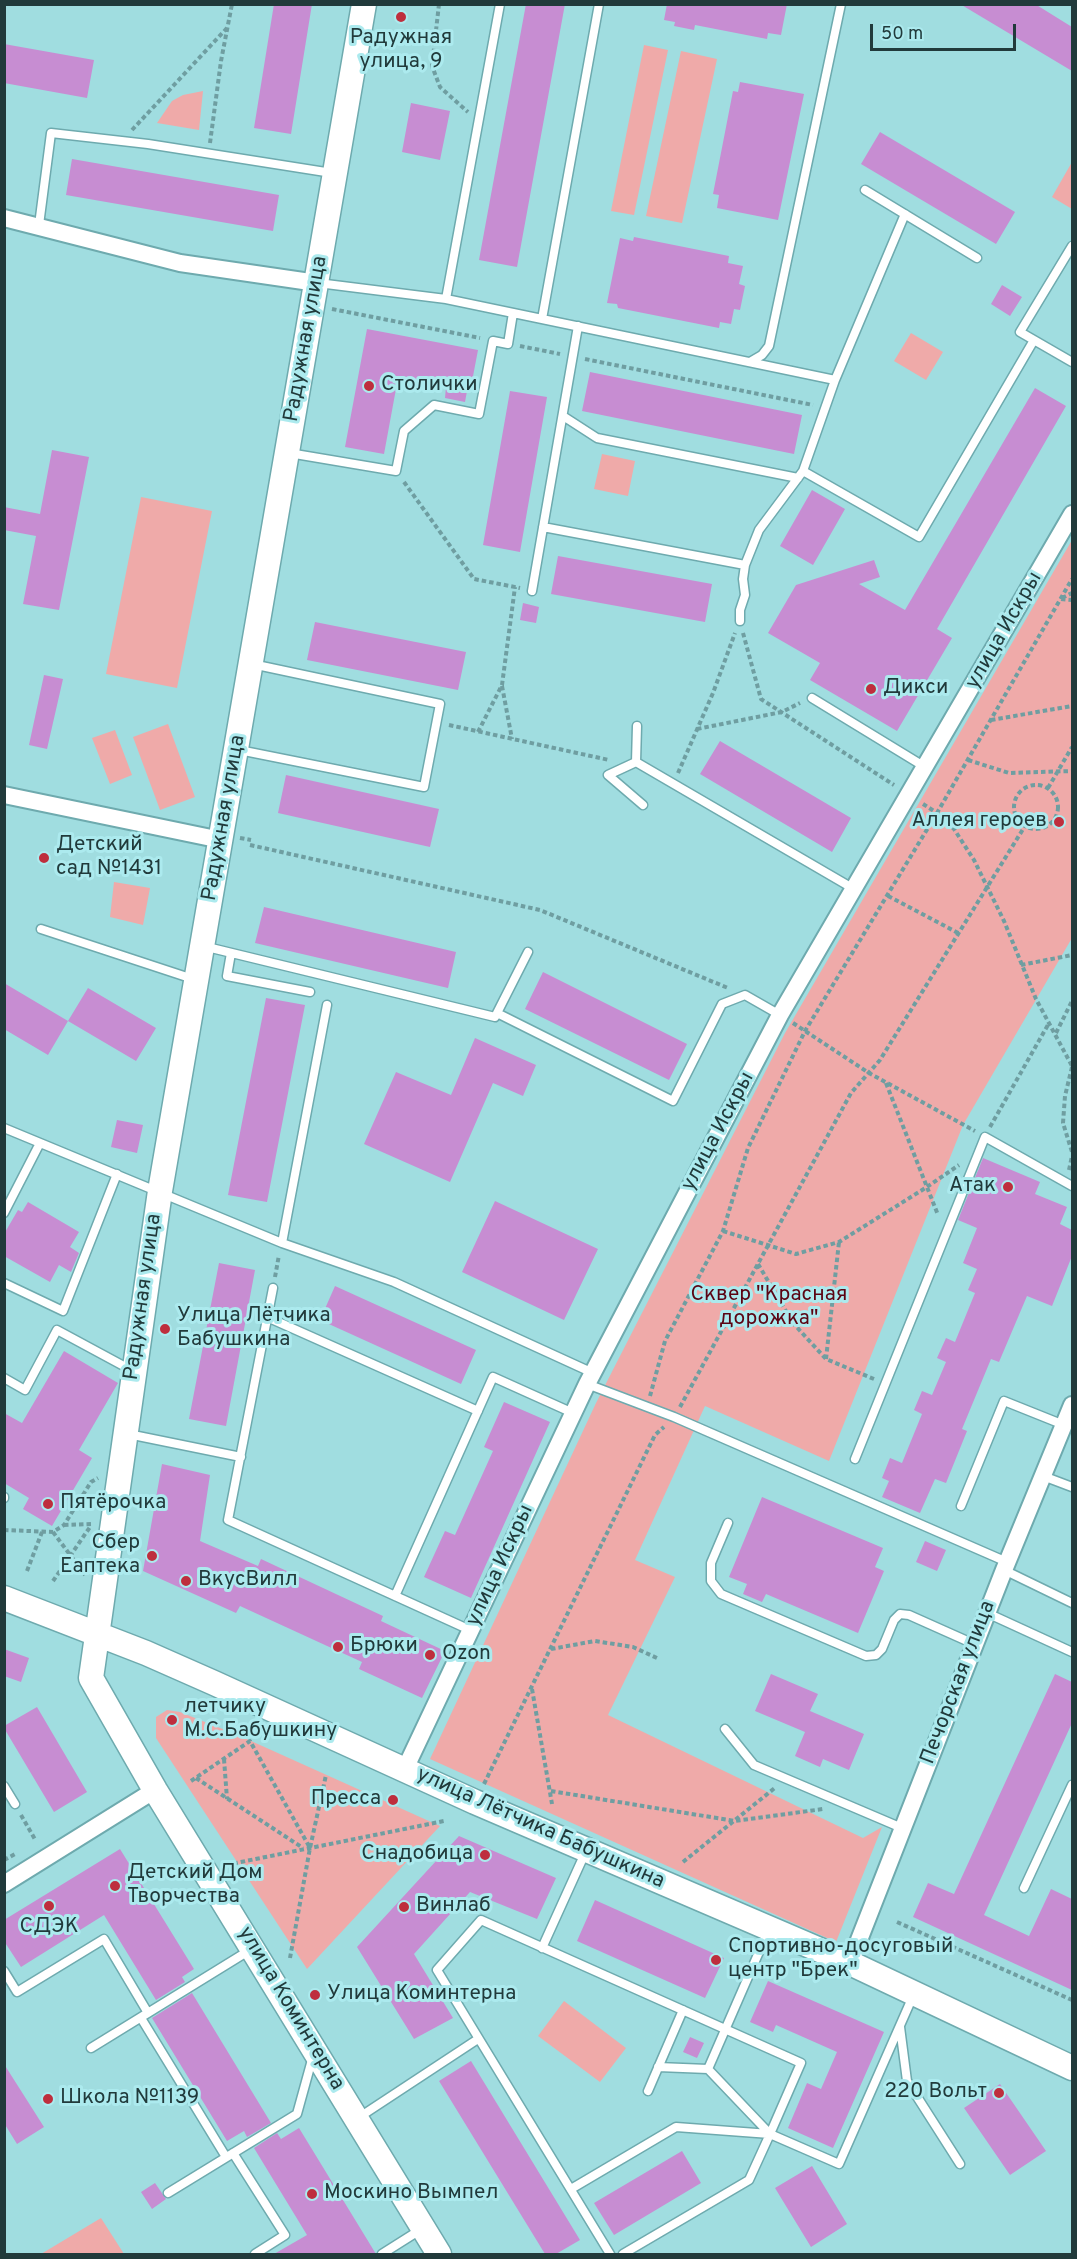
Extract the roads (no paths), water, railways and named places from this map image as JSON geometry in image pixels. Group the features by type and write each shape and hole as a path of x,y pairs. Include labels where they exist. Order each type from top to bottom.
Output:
{"street":[{"name":"Радужная улица","path":"96,1634 160,1191 364,4"},
{"path":"4,218 39,225 180,263 315,294"},
{"name":"улица Искры","path":"405,1769 573,1413 780,1015 1072,514"},
{"path":"4,795 221,840"},
{"name":"Печорская улица","path":"850,1963 1005,1566 1072,1405"},
{"name":"улица Лётчика Бабушкина","path":"4,1598 214,1683 586,1851 850,1963 1072,2068"},
{"name":"улица Коминтерна","path":"96,1634 91,1678 155,1790 439,2254"},
{"path":"4,1884 155,1790"}],"lane":[{"path":"446,298 500,4"},
{"path":"542,319 599,4"},
{"path":"749,362 762,355 769,346 841,4"},
{"path":"39,225 51,133 208,153 336,174"},
{"path":"865,190 976,258"},
{"path":"740,621 740,610 745,594 742,579 759,530 800,474 835,380 905,214"},
{"path":"1072,246 1020,332 1072,362"},
{"path":"315,294 446,298 835,380"},
{"path":"288,453 396,471 404,430 435,405 479,414 493,341 508,344 513,313"},
{"path":"532,591 578,326"},
{"path":"562,416 597,438 800,474 919,537 1034,340"},
{"path":"543,527 745,565"},
{"path":"237,749 424,787 440,704 251,664"},
{"path":"812,698 926,767"},
{"path":"636,762 637,726"},
{"path":"636,762 854,889"},
{"path":"636,762 608,775 643,805"},
{"path":"41,929 196,980"},
{"path":"202,946 495,1017 528,952"},
{"path":"231,953 227,976 310,992"},
{"path":"497,1013 673,1101 722,1004 746,995 780,1015"},
{"path":"282,1243 327,1005"},
{"path":"4,1128 282,1243 394,1282 647,1407 674,1417 1005,1566 1072,1603"},
{"path":"855,1459 985,1137 1072,1186"},
{"path":"4,1214 40,1143"},
{"path":"4,1283 63,1311 117,1174"},
{"path":"273,1288 228,1520 470,1630"},
{"path":"267,1317 478,1411"},
{"path":"4,1378 25,1390 57,1330 134,1371"},
{"path":"395,1596 493,1377 573,1413"},
{"path":"961,1506 1004,1401 1064,1425"},
{"path":"125,1433 241,1457"},
{"path":"1043,1476 1072,1486"},
{"path":"728,1523 711,1563 711,1581 721,1594 866,1656 876,1655 882,1649 894,1620 900,1614 974,1644"},
{"path":"987,1613 1072,1652"},
{"path":"725,1728 754,1765 902,1828"},
{"path":"1024,1888 1072,1785"},
{"path":"4,1786 15,1804"},
{"path":"542,1948 586,1851"},
{"path":"610,2254 437,1970 482,1920 801,2062 749,2180 623,2254"},
{"path":"708,2069 769,1929"},
{"path":"4,1971 17,1992 104,1939 145,2015 230,2155 285,2235 255,2254"},
{"path":"91,2048 253,1948"},
{"path":"571,2189 676,2127 770,2134 839,2164 914,1993"},
{"path":"648,2091 683,2010"},
{"path":"899,2027 906,2081 960,2164"},
{"path":"357,2119 478,2039"},
{"path":"168,2193 297,2114 315,2050"},
{"path":"658,2067 708,2069 770,2134"},
{"path":"381,2254 423,2228"}],"place":[{"name":"Радужная улица, 9","path":"401,17"},
{"name":"Столички","path":"369,386"},
{"name":"Дикси","path":"871,689"},
{"name":"Аллея героев","path":"1059,822"},
{"name":"Детский сад №1431","path":"44,858"},
{"name":"Атак","path":"1008,1187"},
{"name":"Улица Лётчика Бабушкина","path":"165,1329"},
{"name":"Пятёрочка","path":"48,1504"},
{"name":"Сбер Еаптека","path":"152,1556"},
{"name":"ВкусВилл","path":"186,1581"},
{"name":"Брюки","path":"338,1647"},
{"name":"Ozon","path":"430,1655"},
{"name":"летчику М.С.Бабушкину","path":"172,1720"},
{"name":"Пресса","path":"393,1800"},
{"name":"Снадобица","path":"485,1855"},
{"name":"Детский Дом Творчества","path":"115,1886"},
{"name":"СДЭК","path":"49,1906"},
{"name":"Винлаб","path":"404,1907"},
{"name":"Спортивно-досуговый центр \"Брек\"","path":"716,1960"},
{"name":"Улица Коминтерна","path":"315,1995"},
{"name":"220 Вольт","path":"999,2093"},
{"name":"Школа №1139","path":"48,2099"},
{"name":"Москино Вымпел","path":"312,2194"}],"park label":[{"name":"Сквер \"Красная дорожка\"","path":"769,1308"}]}
